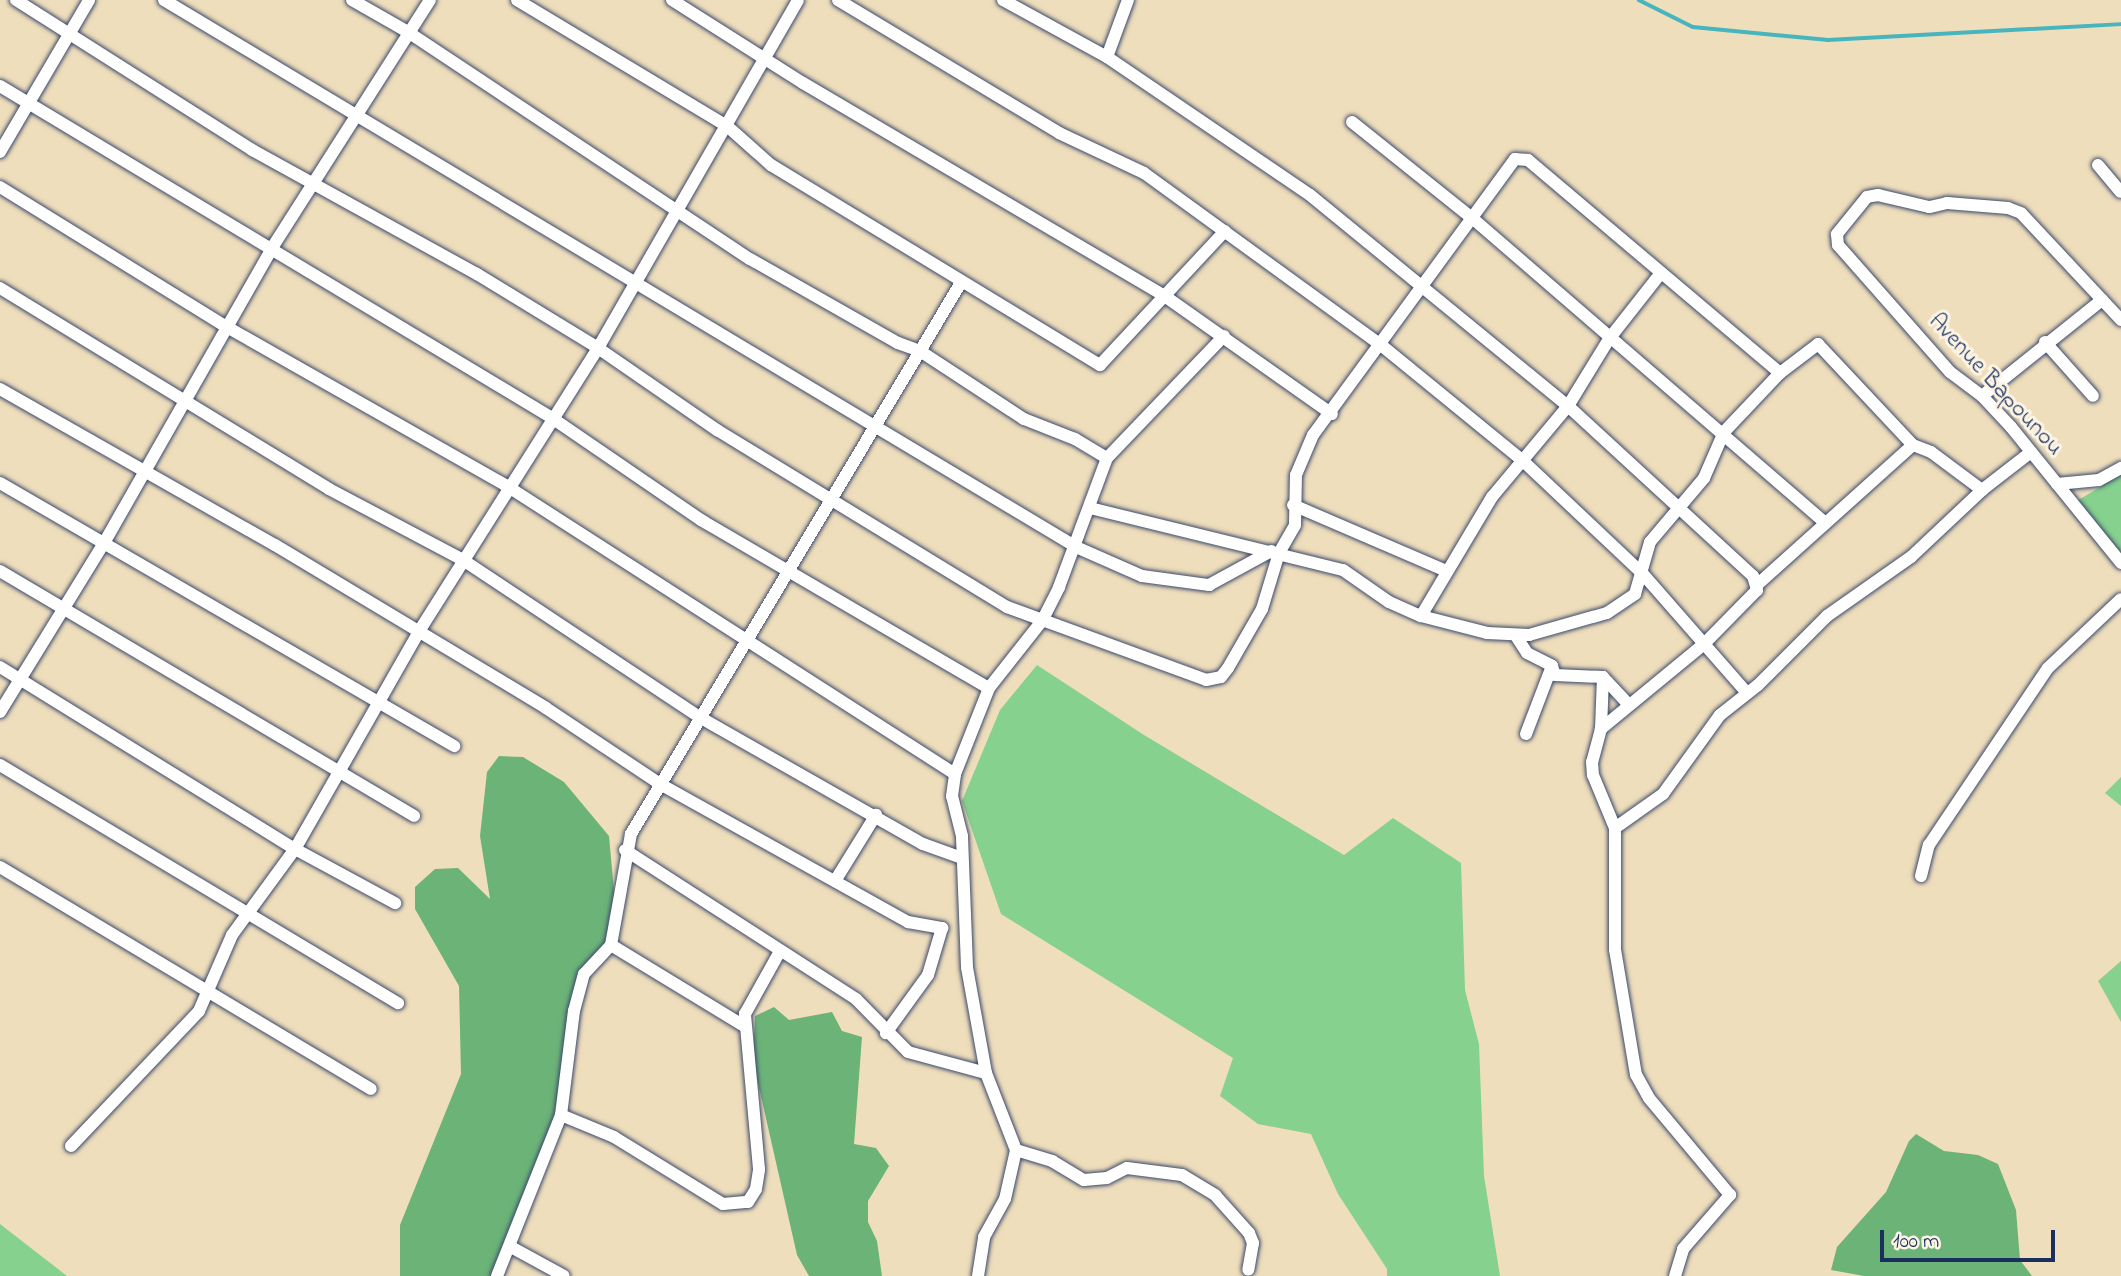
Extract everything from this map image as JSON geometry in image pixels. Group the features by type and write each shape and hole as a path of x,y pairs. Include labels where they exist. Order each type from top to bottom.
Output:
{"street":[{"path":"16,0 314,186 477,274 598,348 717,430 1007,607 1214,680 1228,668 1262,609 1275,552 1295,525 1298,511 1293,505 1300,460 1313,435 1332,414 1510,165 1521,158 1780,373"},
{"path":"0,152 89,0"},
{"path":"164,0 1076,547 1142,576 1209,585 1275,552"},
{"path":"352,0 408,32 676,214 898,343 920,351 1024,419 1075,439 1107,458"},
{"path":"0,712 23,681 272,248 314,186 430,0"},
{"path":"517,0 727,125 771,165 1100,365 1225,231"},
{"path":"672,0 765,59 1166,297 1332,414"},
{"path":"71,1146 182,1033 199,1012 206,989 232,934 295,849 418,633 598,348 798,0"},
{"path":"838,0 1059,133 1144,173 1381,345 1522,460 1642,573 1747,693"},
{"path":"1003,0 1107,57 1301,188 1568,406 1758,584"},
{"path":"1107,57 1128,0"},
{"path":"0,86 552,418 701,520 989,688"},
{"path":"1352,122 1472,218 1609,340 1724,432 1825,523"},
{"path":"2098,165 2121,192"},
{"path":"0,187 227,327 509,488 955,774"},
{"name":"Avenue Bapounou","path":"2102,300 2021,213 2008,208 1947,203 1929,207 1878,195 1867,197 1835,240 1950,372 1982,396 2121,563"},
{"path":"1421,616 1492,497 1568,406 1609,340 1661,273"},
{"path":"497,1276 511,1247 561,1115 574,1012 584,974 611,945 625,850 660,785 962,281"},
{"path":"0,288 186,397 328,489 463,560 701,718 933,849 962,858"},
{"path":"1982,396 2045,342 2102,300 2121,320"},
{"path":"978,1276 984,1237 1009,1187 1016,1150 986,1073 963,930 962,858 952,796 955,774 989,688 1042,621 1076,547 1107,458 1224,337"},
{"path":"2045,342 2093,396"},
{"path":"1090,509 1343,570 1390,602 1421,616 1516,636 1606,613 1634,594 1650,542 1676,507 1704,478 1724,432 1780,373 1813,346 1824,346 1874,408 1913,444 1931,452 1982,490"},
{"path":"0,389 143,473 275,545 546,708 660,785 908,922 963,930"},
{"path":"1601,729 1704,644 1758,584 1913,444"},
{"path":"1615,828 1663,794 1700,738 1827,616 1911,557 1982,490 2031,452"},
{"path":"2057,484 2099,480 2121,468"},
{"path":"0,483 454,746"},
{"path":"1293,505 1446,571"},
{"path":"0,571 341,770 414,816"},
{"path":"1921,876 1929,845 2048,668 2121,599"},
{"path":"1516,636 1527,653 1552,666 1555,675 1603,677 1629,704"},
{"path":"1526,734 1552,666"},
{"path":"0,667 295,849 395,903"},
{"path":"1603,677 1601,729 1592,762 1593,775 1615,828 1612,911 1636,1075 1649,1098 1730,1195 1683,1249 1675,1276"},
{"path":"0,765 250,911 398,1003"},
{"path":"835,881 876,816"},
{"path":"625,850 779,953 856,999 886,1033 925,1059 986,1073"},
{"path":"0,867 75,916 206,989 371,1089"},
{"path":"886,1033 928,975 942,928"},
{"path":"611,945 744,1026"},
{"path":"561,1115 614,1137 723,1204 748,1202 756,1189 759,1169 744,1026 747,1005 779,953"},
{"path":"1016,1150 1052,1161 1084,1180 1107,1178 1127,1168 1182,1175 1215,1195 1240,1220 1253,1243 1248,1270"},
{"path":"511,1247 564,1276"}],"green space":[{"path":"2121,474 2121,553 2077,501"},
{"path":"1037,665 1144,735 1344,855 1393,818 1461,863 1465,990 1479,1044 1484,1176 1500,1276 1387,1276 1387,1269 1338,1194 1311,1134 1258,1124 1220,1096 1233,1058 1001,914 962,801 1000,710"},
{"path":"499,756 523,757 564,782 609,836 615,902 604,946 570,1023 556,1117 492,1276 400,1276 400,1225 461,1074 459,986 415,909 415,887 435,869 458,868 490,899 480,836 487,772"},
{"path":"2121,777 2121,806 2105,793"},
{"path":"2121,961 2121,1022 2098,981"},
{"path":"774,1007 789,1020 832,1012 842,1031 862,1037 854,1144 876,1148 889,1166 868,1201 868,1222 877,1241 882,1276 809,1276 797,1255 753,1061 755,1016"},
{"path":"1916,1134 1944,1151 1978,1155 1998,1164 2016,1210 2020,1260 2032,1276 1864,1276 1831,1270 1837,1247 1886,1192 1909,1141"},
{"path":"0,1224 67,1276 0,1276"}],"waterway":[{"path":"1639,0 1693,27 1828,40 2121,24"}]}
